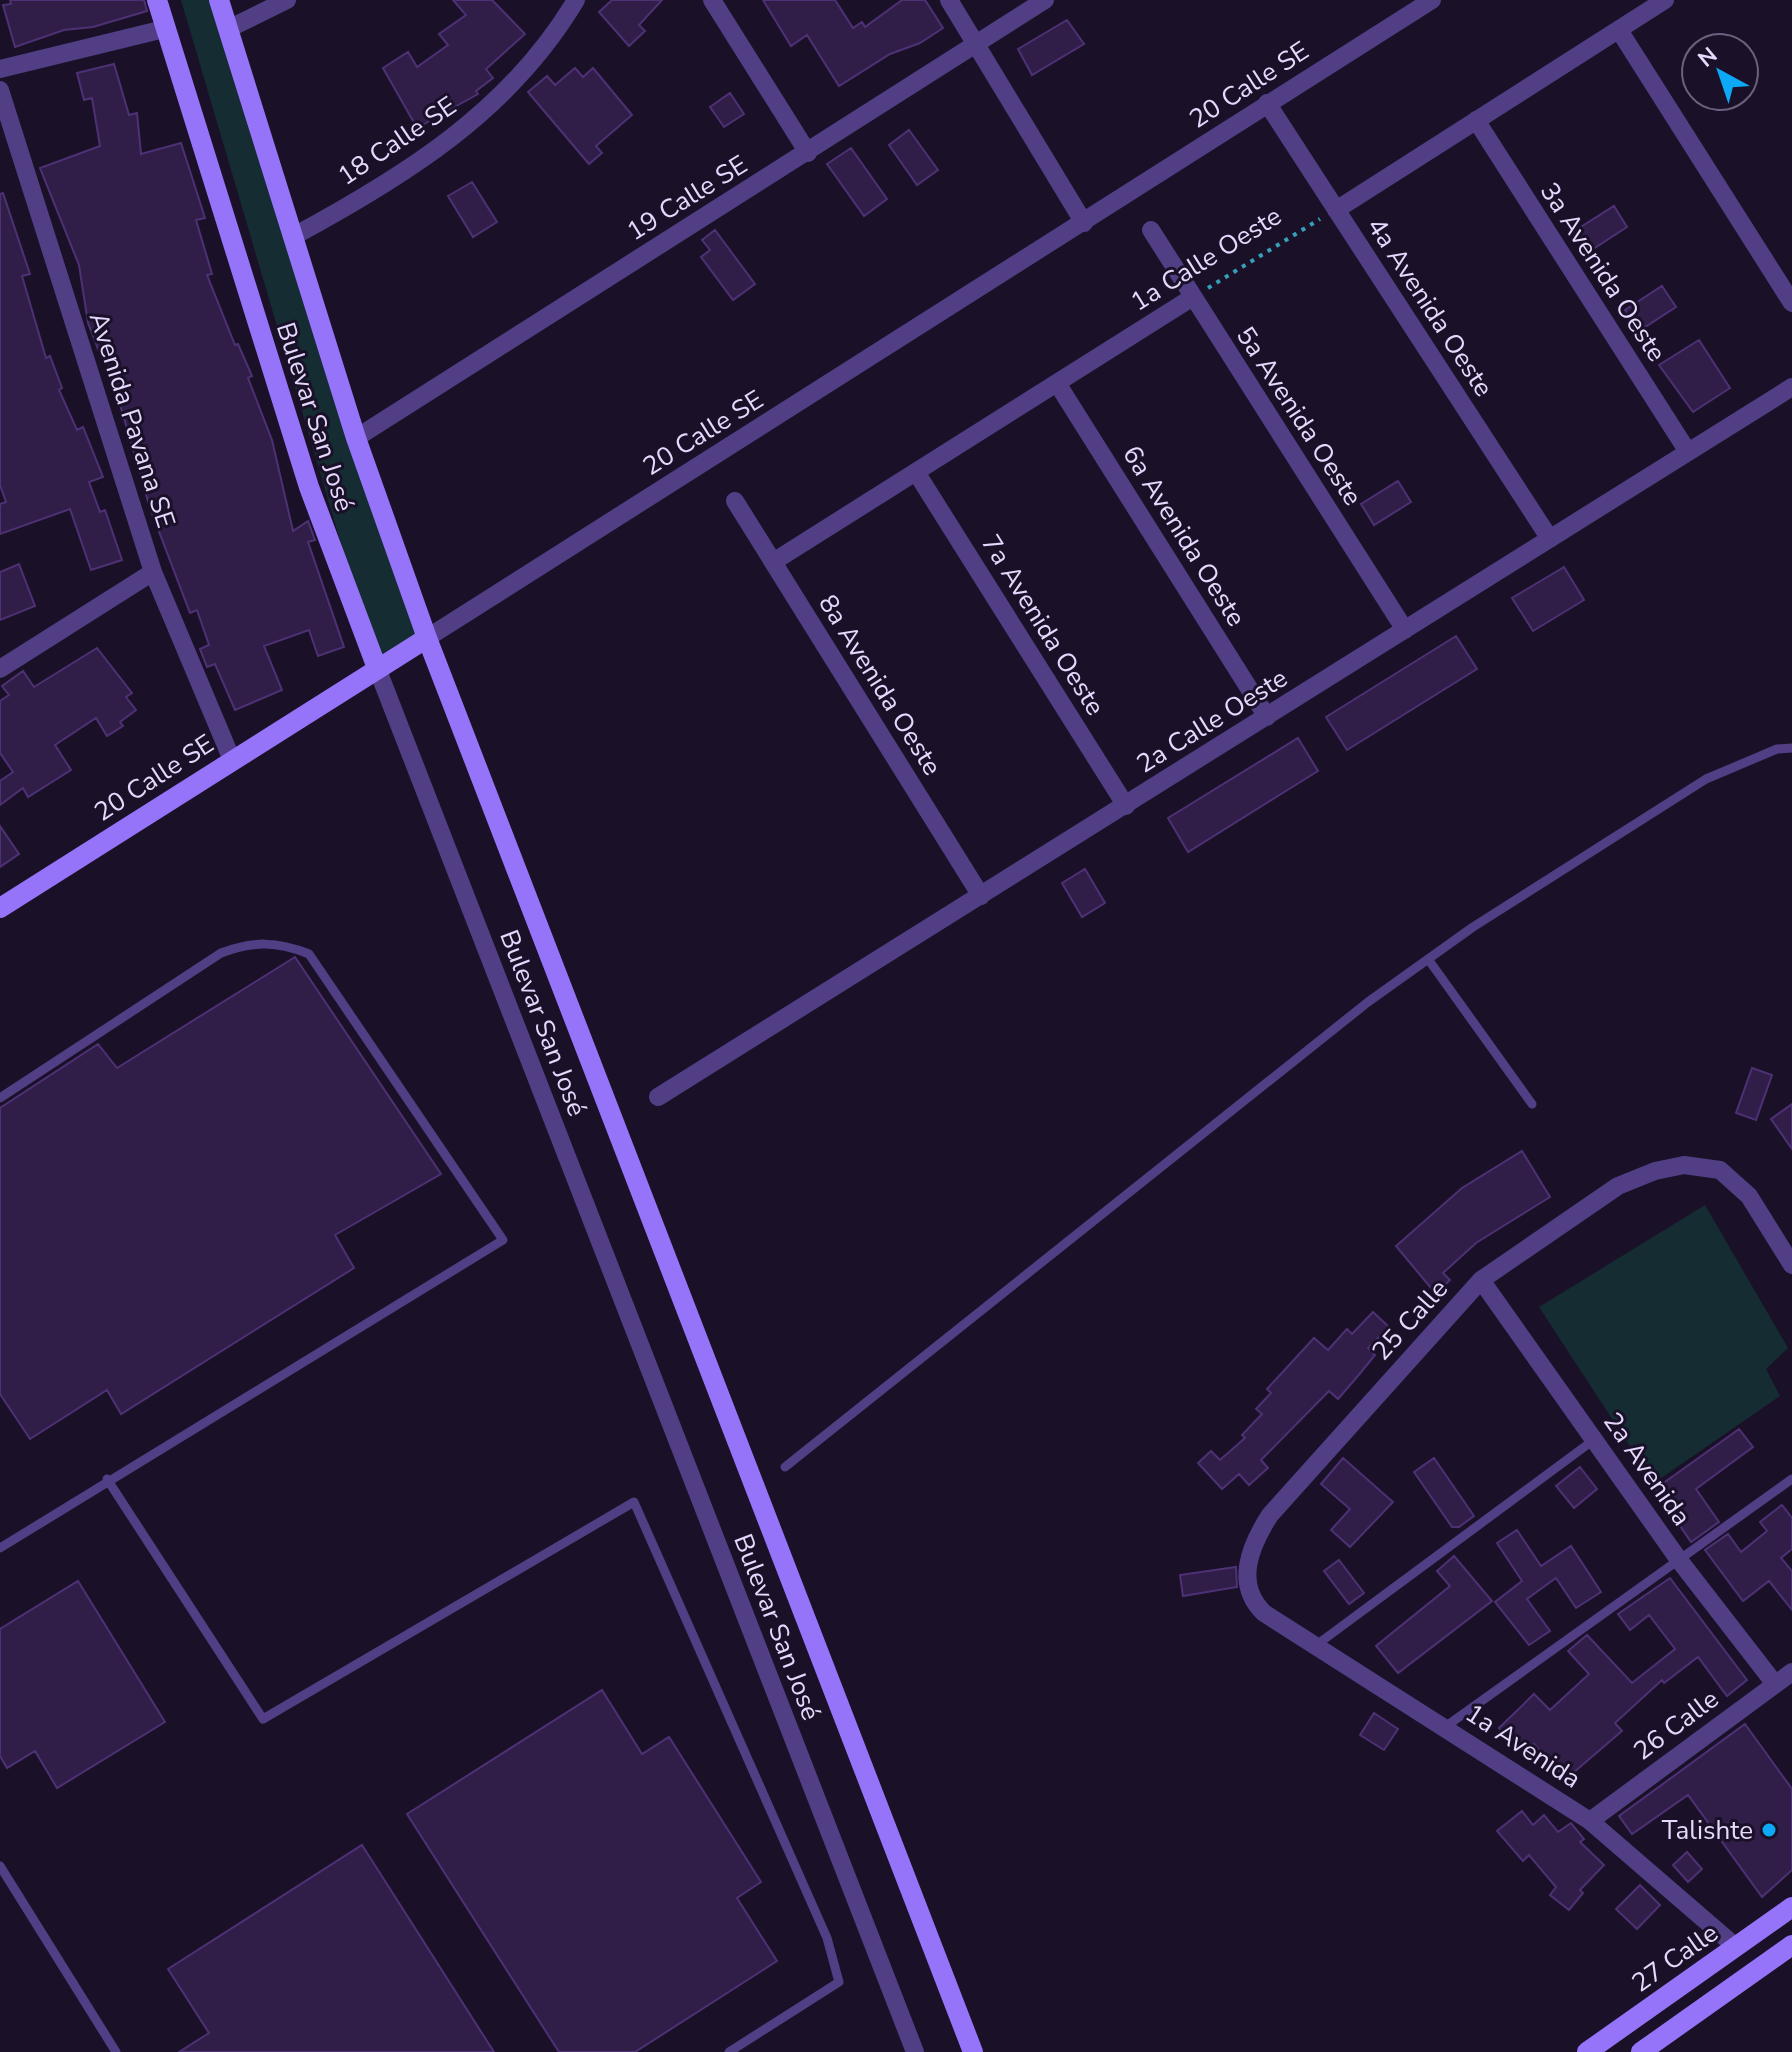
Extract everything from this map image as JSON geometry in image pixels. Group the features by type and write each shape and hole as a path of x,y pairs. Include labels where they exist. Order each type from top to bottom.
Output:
{"street":[{"name":"Bulevar San José","path":"157,0 309,487 915,2052"},
{"name":"Bulevar San José","path":"219,0 356,438 427,638 973,2052"},
{"path":"228,29 287,0"},
{"name":"18 Calle SE","path":"294,236 429,157 478,119 553,38 576,0"},
{"path":"712,0 808,153"},
{"path":"949,0 1084,223"},
{"name":"19 Calle SE","path":"356,438 1045,0"},
{"name":"20 Calle SE","path":"0,908 1432,0"},
{"path":"1336,210 1665,0"},
{"path":"0,69 164,29"},
{"path":"1619,30 1792,303"},
{"name":"Avenida Pavana SE","path":"0,90 153,572 232,760"},
{"name":"4a Avenida Oeste","path":"1267,103 1550,539"},
{"name":"3a Avenida Oeste","path":"1476,120 1688,452"},
{"name":"5a Avenida Oeste","path":"1151,230 1405,630"},
{"name":"1a Calle Oeste","path":"773,562 1193,297"},
{"name":"6a Avenida Oeste","path":"1057,383 1267,717"},
{"name":"2a Calle Oeste","path":"658,1097 1792,387"},
{"name":"7a Avenida Oeste","path":"916,472 1126,806"},
{"name":"8a Avenida Oeste","path":"735,501 981,896"},
{"path":"0,669 153,572"},
{"name":"25 Calle","path":"1264,1613 1252,1601 1246,1583 1256,1537 1270,1515 1481,1280 1618,1186 1655,1171 1684,1165 1720,1170 1749,1196 1792,1265"},
{"name":"2a Avenida","path":"1481,1280 1679,1560 1775,1684"},
{"name":"1a Avenida","path":"1264,1613 1590,1821 1736,1947"},
{"name":"26 Calle","path":"1590,1821 1792,1672"},
{"name":"27 Calle","path":"1587,2052 1792,1907"},
{"path":"1641,2052 1792,1945"}],"lane":[{"path":"785,1467 1368,1002 1428,959 1706,779 1777,749 1792,748"},
{"path":"0,1098 221,953 245,944 282,943 309,954 503,1240 107,1479 0,1548"},
{"path":"1428,959 1532,1104"},
{"path":"1315,1646 1595,1439"},
{"path":"107,1479 263,1719 634,1502 827,1938 839,1982 729,2052"},
{"path":"1445,1727 1792,1479"},
{"path":"0,1866 116,2052"}],"path":[{"name":"1a Calle Oeste","path":"1193,297 1336,210"}],"green space":[{"path":"181,0 229,0 425,637 377,666"},
{"path":"1705,1205 1788,1348 1766,1369 1780,1396 1654,1483 1539,1307"}],"building":[{"path":"10,0 144,0 147,11 93,27 64,30 15,47 3,5 11,4"},
{"path":"453,0 492,0 525,34 486,69 493,78 476,91 478,94 417,128 383,68 408,52 417,67 448,45 439,34 466,15"},
{"path":"612,0 662,0 639,25 645,31 629,46 599,12"},
{"path":"763,0 835,0 853,28 862,22 865,27 902,0 925,0 943,28 920,43 890,54 839,86 807,35 791,46"},
{"path":"1067,20 1084,44 1032,75 1018,49"},
{"path":"114,64 129,115 137,113 141,154 181,143 205,218 196,220 212,274 207,275 235,345 238,344 252,376 248,378 272,440 293,531 308,521 315,540 308,542 344,647 318,656 309,630 264,646 282,690 235,710 215,664 207,667 200,649 209,645 197,610 190,613 150,508 105,353 100,354 88,323 79,265 40,168 100,146 92,98 84,100 77,73"},
{"path":"575,68 583,77 593,68 632,115 596,146 602,153 589,164 528,92 547,76 555,85"},
{"path":"730,93 744,114 724,127 710,107"},
{"path":"909,130 938,170 917,185 889,145"},
{"path":"851,148 887,199 864,216 827,164"},
{"path":"472,182 497,222 473,237 448,196"},
{"path":"3,193 30,274 22,276 46,358 50,356 62,388 59,390 77,430 83,427 103,477 89,482 100,512 105,510 122,560 91,570 70,509 0,534 0,504 6,502 0,485 0,194"},
{"path":"1614,206 1627,227 1590,251 1576,230"},
{"path":"715,230 755,284 733,300 701,257 710,250 702,240"},
{"path":"1662,286 1676,307 1639,331 1625,310"},
{"path":"1699,340 1730,388 1693,412 1659,365"},
{"path":"1398,481 1411,502 1374,525 1361,504"},
{"path":"19,564 35,606 0,620 0,572"},
{"path":"1564,567 1584,600 1533,631 1512,598"},
{"path":"1456,636 1477,669 1347,750 1326,717"},
{"path":"97,648 132,693 126,697 136,710 120,722 123,726 107,736 96,718 55,745 71,770 28,797 23,788 0,805 0,781 13,772 0,753 0,701 9,695 2,686 23,671 34,687"},
{"path":"1298,738 1318,771 1188,852 1168,818"},
{"path":"0,826 19,854 0,867"},
{"path":"1085,869 1105,903 1082,917 1062,883"},
{"path":"295,957 441,1174 335,1235 354,1268 121,1414 107,1390 30,1439 0,1394 0,1108 98,1044 117,1068"},
{"path":"1752,1068 1772,1075 1756,1120 1736,1113"},
{"path":"1792,1104 1792,1149 1771,1119"},
{"path":"1522,1151 1550,1197 1476,1243 1443,1273 1450,1280 1436,1294 1396,1246 1462,1188"},
{"path":"1373,1312 1389,1327 1368,1348 1375,1355 1357,1377 1338,1399 1329,1391 1261,1460 1268,1468 1249,1485 1239,1474 1222,1489 1198,1463 1211,1451 1220,1460 1245,1438 1242,1435 1262,1414 1256,1409 1271,1393 1267,1389 1314,1338 1328,1350 1347,1329 1352,1334"},
{"path":"1739,1429 1753,1447 1696,1489 1719,1522 1691,1542 1655,1489"},
{"path":"1343,1458 1393,1502 1350,1547 1331,1530 1350,1509 1321,1484"},
{"path":"1434,1458 1474,1516 1459,1527 1452,1527 1414,1472"},
{"path":"1580,1467 1597,1489 1574,1508 1556,1486"},
{"path":"1782,1505 1792,1518 1792,1549 1781,1558 1792,1571 1792,1610 1769,1581 1743,1601 1705,1550 1728,1534 1741,1552 1767,1531 1760,1522"},
{"path":"1517,1530 1541,1566 1571,1546 1601,1592 1576,1608 1556,1578 1527,1599 1550,1631 1529,1645 1495,1602 1522,1581 1497,1543"},
{"path":"1454,1556 1492,1601 1398,1673 1376,1646 1450,1586 1437,1571"},
{"path":"1339,1560 1364,1593 1349,1604 1324,1571"},
{"path":"1236,1567 1237,1587 1183,1596 1180,1575"},
{"path":"1670,1578 1747,1680 1727,1696 1698,1657 1664,1683 1662,1680 1615,1723 1622,1731 1566,1779 1534,1744 1525,1754 1499,1728 1534,1694 1550,1710 1589,1674 1568,1651 1587,1635 1632,1683 1675,1649 1649,1615 1630,1630 1618,1614"},
{"path":"78,1581 165,1722 57,1788 35,1751 7,1768 0,1756 0,1629"},
{"path":"602,1690 642,1754 669,1737 761,1882 737,1898 777,1961 635,2052 559,2052 407,1814"},
{"path":"1374,1713 1398,1729 1384,1750 1360,1735"},
{"path":"1745,1724 1792,1789 1792,1870 1762,1897 1688,1795 1632,1834 1619,1816"},
{"path":"1522,1811 1533,1825 1544,1815 1558,1832 1571,1823 1584,1839 1580,1842 1604,1865 1580,1890 1583,1893 1569,1910 1550,1895 1556,1887 1529,1855 1523,1861 1497,1831"},
{"path":"362,1845 494,2052 179,2052 209,2033 168,1969"},
{"path":"1687,1852 1702,1869 1688,1882 1673,1865"},
{"path":"1640,1885 1660,1905 1637,1929 1616,1909"}],"place":[{"name":"Talishte","path":"1769,1830"}]}
